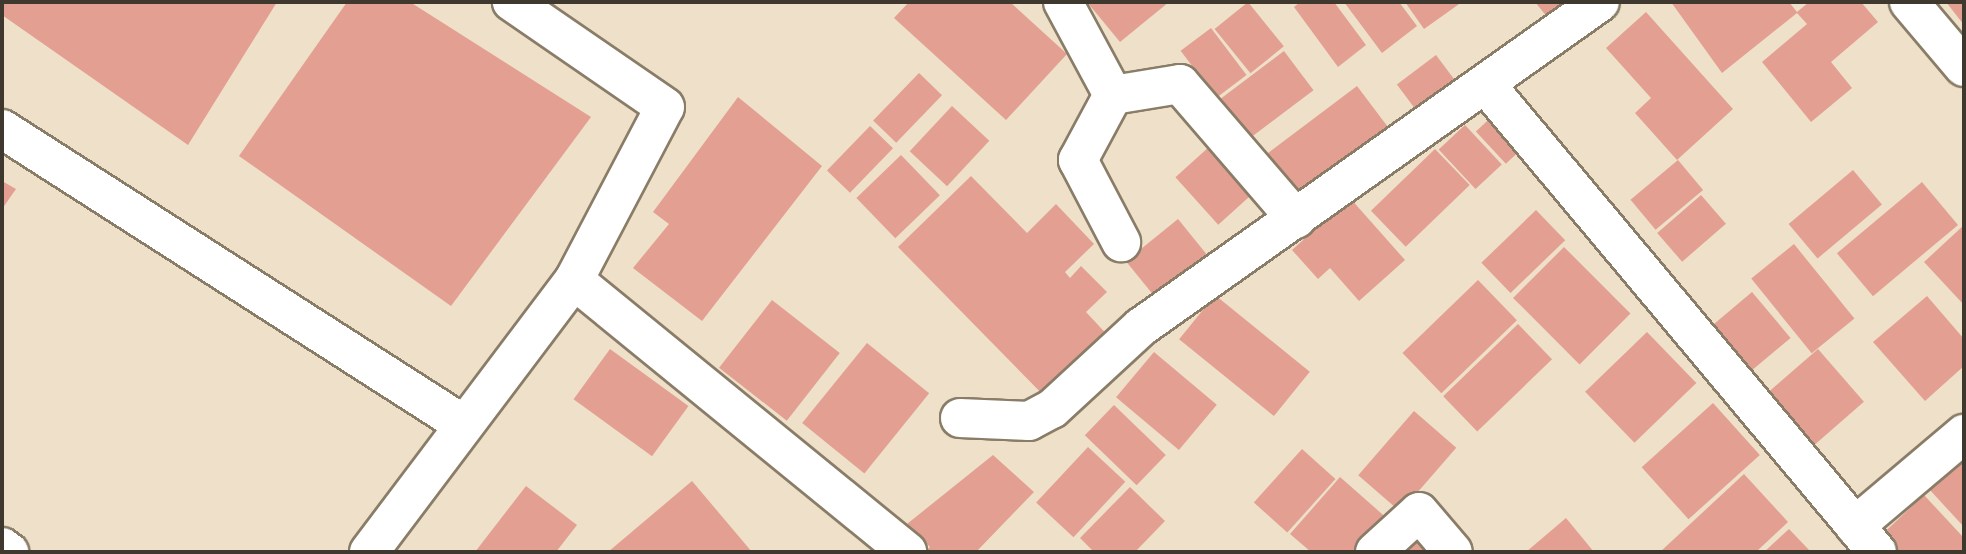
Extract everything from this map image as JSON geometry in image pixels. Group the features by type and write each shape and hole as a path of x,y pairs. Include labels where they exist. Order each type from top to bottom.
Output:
{"street":[{"path":"369,552 461,424 574,280 666,107 512,2"},
{"path":"1063,2 1113,95"},
{"path":"960,418 1029,421 1052,409 1141,327 1600,2"},
{"path":"1909,2 1964,67"},
{"path":"1113,95 1180,84 1296,219"},
{"path":"1486,85 1866,539 1964,434"},
{"path":"1113,95 1078,160 1121,242"},
{"path":"2,129 461,424"},
{"path":"574,280 907,552"},
{"path":"1375,552 1419,512 1453,552"},
{"path":"2,547 9,552"}],"building":[{"path":"2,2 277,2 188,145 2,15"},
{"path":"347,2 410,2 591,117 451,306 239,156"},
{"path":"909,2 1010,2 1067,54 1006,120 894,18"},
{"path":"1087,2 1169,2 1120,42"},
{"path":"1248,2 1284,46 1250,73 1215,29"},
{"path":"1300,2 1334,2 1366,45 1338,67 1294,7"},
{"path":"1344,2 1399,2 1417,26 1382,53"},
{"path":"1405,2 1462,2 1424,29"},
{"path":"1535,2 1591,2 1557,29"},
{"path":"1671,2 1789,2 1797,12 1809,2 1861,2 1878,22 1831,62 1852,88 1811,122 1762,62 1807,24 1797,13 1722,73"},
{"path":"1946,2 1964,2 1964,25"},
{"path":"1646,12 1733,109 1677,160 1635,113 1651,98 1606,48"},
{"path":"1211,28 1247,75 1216,98 1181,51"},
{"path":"1284,51 1313,90 1250,138 1221,99"},
{"path":"1436,55 1462,90 1423,120 1397,84"},
{"path":"919,73 942,95 896,143 873,120"},
{"path":"1357,86 1395,136 1301,207 1263,157"},
{"path":"738,97 822,166 702,321 633,268 669,224 653,212"},
{"path":"952,106 989,141 947,186 910,151"},
{"path":"1500,109 1530,141 1506,164 1476,132"},
{"path":"1465,125 1502,164 1475,189 1439,150"},
{"path":"870,126 893,148 850,193 827,171"},
{"path":"1220,137 1263,185 1218,225 1175,177"},
{"path":"1435,149 1470,185 1406,247 1371,211"},
{"path":"901,155 940,195 895,238 856,198"},
{"path":"1678,160 1703,190 1656,230 1631,200"},
{"path":"1853,170 1882,204 1818,258 1789,224"},
{"path":"971,176 1027,233 1056,204 1094,244 1065,272 1070,278 1081,266 1107,292 1086,312 1113,341 1051,403 898,247"},
{"path":"2,181 16,189 2,209"},
{"path":"1922,182 1958,225 1873,296 1837,253"},
{"path":"1701,195 1726,224 1682,262 1657,233"},
{"path":"1350,198 1405,260 1359,301 1330,268 1318,279 1292,250"},
{"path":"1536,210 1565,240 1511,293 1481,263"},
{"path":"1178,219 1211,260 1159,302 1126,261"},
{"path":"1964,225 1964,305 1924,262"},
{"path":"1794,244 1854,319 1812,353 1751,279"},
{"path":"1564,247 1630,313 1580,364 1513,298"},
{"path":"1478,280 1517,320 1441,393 1402,353"},
{"path":"1752,292 1791,338 1752,370 1714,324"},
{"path":"1215,295 1310,372 1274,416 1179,339"},
{"path":"1927,296 1964,339 1964,366 1925,401 1873,342"},
{"path":"772,300 840,353 787,421 719,368"},
{"path":"1518,324 1552,359 1477,431 1443,396"},
{"path":"1647,332 1696,383 1634,443 1585,392"},
{"path":"867,343 929,393 864,473 802,423"},
{"path":"610,349 688,406 652,456 574,399"},
{"path":"1818,349 1864,402 1810,448 1764,396"},
{"path":"1154,352 1217,405 1179,450 1116,397"},
{"path":"1713,403 1760,455 1688,519 1642,467"},
{"path":"1114,405 1166,455 1137,485 1085,435"},
{"path":"1414,411 1456,448 1400,512 1358,475"},
{"path":"1088,447 1125,482 1073,537 1036,503"},
{"path":"1302,449 1335,479 1287,533 1254,503"},
{"path":"993,455 1034,492 976,552 925,552 930,547 907,524"},
{"path":"1964,456 1964,527 1929,489"},
{"path":"1744,474 1788,522 1756,552 1660,552"},
{"path":"1340,477 1390,521 1363,552 1311,552 1290,534"},
{"path":"692,481 752,552 608,552"},
{"path":"526,486 577,525 556,552 475,552"},
{"path":"1130,487 1165,521 1135,552 1094,552 1080,538"},
{"path":"1924,495 1964,538 1964,552 1885,552 1875,541"},
{"path":"1566,518 1594,552 1526,552"},
{"path":"1789,529 1811,552 1764,552"},
{"path":"1418,535 1434,552 1399,552"}]}
